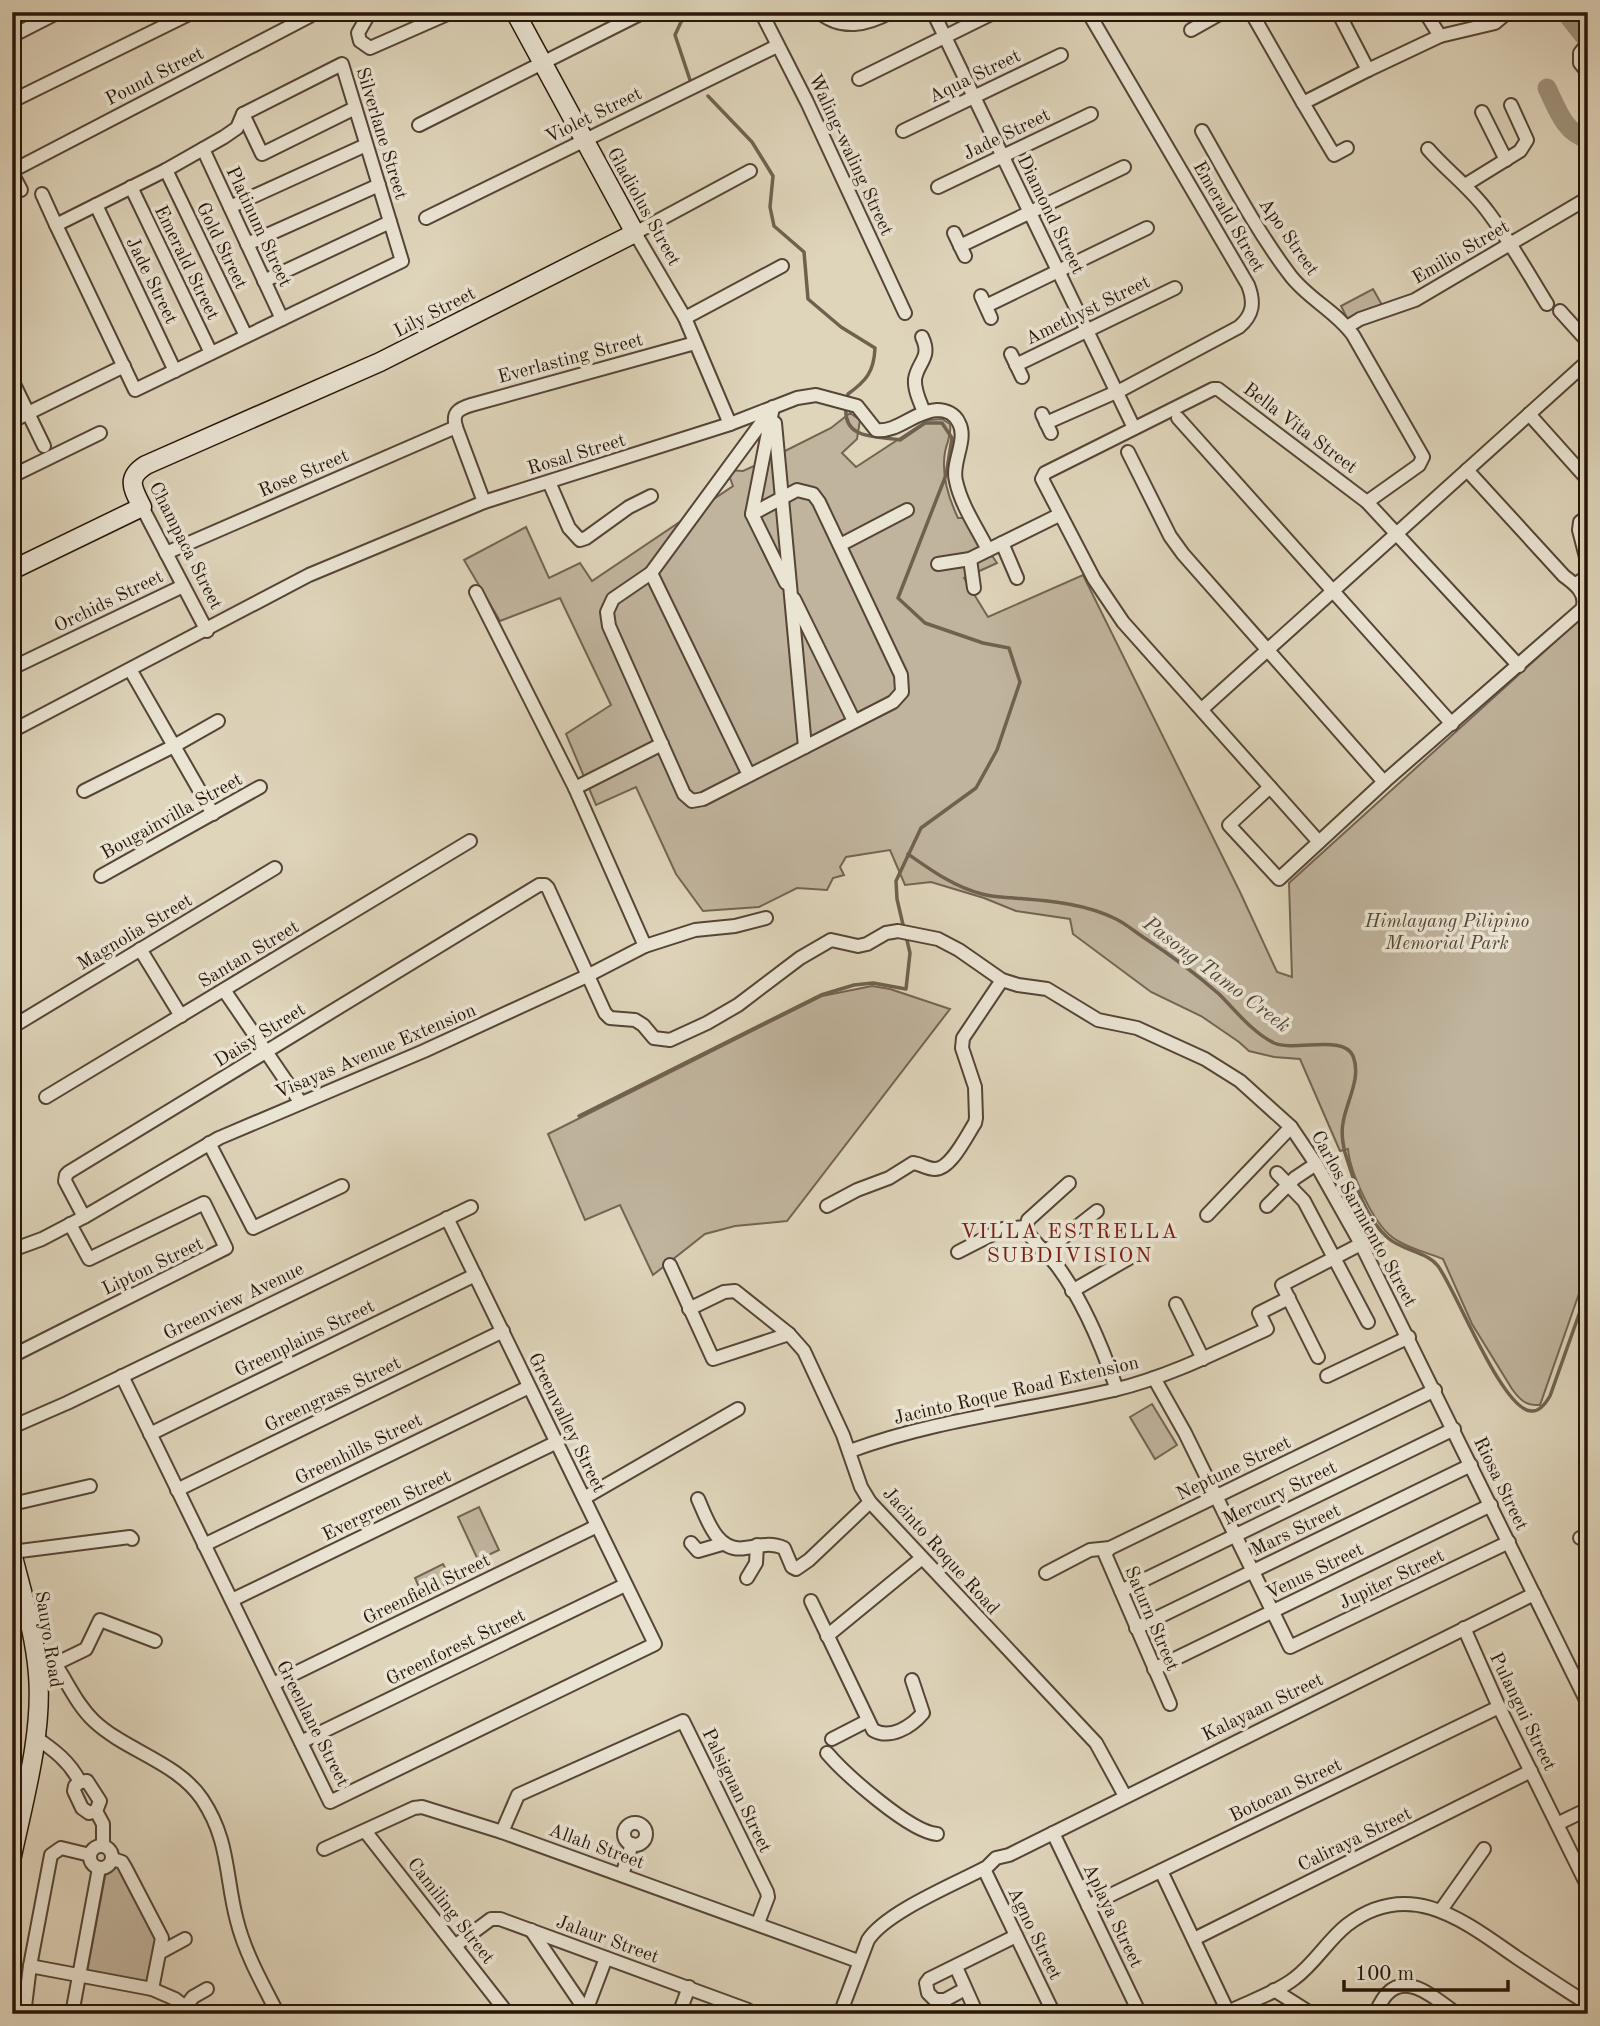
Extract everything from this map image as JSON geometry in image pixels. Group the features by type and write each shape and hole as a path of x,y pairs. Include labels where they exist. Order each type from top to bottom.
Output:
{"street":[{"path":"12,36 59,12"},
{"path":"12,101 193,12"},
{"name":"Pound Street","path":"12,172 310,16 311,12"},
{"path":"370,12 358,33 360,41 370,48 452,12"},
{"name":"Gladiolus Street","path":"515,12 635,233 685,318 730,424"},
{"path":"419,125 644,12"},
{"name":"Waling-waling Street","path":"761,12 807,102 905,313"},
{"path":"819,12 834,22 854,25 872,21 891,12"},
{"path":"859,79 995,12"},
{"name":"Emerald Street","path":"1046,423 1117,392 1239,327 1251,313 1252,296 1241,273 1088,12"},
{"path":"1191,30 1223,12"},
{"path":"1251,12 1334,155 1347,148"},
{"path":"1338,12 1368,70"},
{"path":"1425,12 1440,36"},
{"path":"1303,103 1440,36 1495,23 1508,12"},
{"name":"Diamond Street","path":"934,14 1134,428"},
{"path":"1588,43 1580,53 1580,63 1588,73"},
{"name":"Violet Street","path":"426,218 777,46"},
{"name":"Aqua Street","path":"903,131 1061,55"},
{"name":"Silverlane Street","path":"342,64 355,108 402,261 135,390 57,225 166,170 237,128 243,114 342,64"},
{"path":"1465,185 1520,151 1527,140 1511,106"},
{"path":"243,114 262,154 355,108"},
{"path":"1482,112 1506,160"},
{"name":"Jade Street","path":"938,187 1091,114"},
{"name":"Apo Street","path":"1202,131 1242,201 1292,277 1347,327 1421,453 1424,460 1367,502"},
{"path":"230,207 366,145"},
{"name":"Platinum Street","path":"203,149 282,319"},
{"path":"1428,149 1488,210 1547,304"},
{"path":"954,233 962,251 1030,212 1124,167"},
{"name":"Gold Street","path":"166,170 246,336"},
{"name":"Lily Street","path":"133,477 146,465 380,362 635,233 750,171"},
{"path":"12,172 20,190"},
{"path":"247,244 379,185"},
{"name":"Emerald Street","path":"131,187 211,353"},
{"path":"42,194 57,225"},
{"name":"Emilio Street","path":"1347,327 1360,319 1415,300 1588,198"},
{"name":"Jade Street","path":"96,205 175,371"},
{"path":"264,281 390,222"},
{"path":"986,307 1147,228"},
{"path":"685,318 782,267"},
{"name":"Amethyst Street","path":"1022,377 1013,359 1087,331 1175,288"},
{"path":"1560,311 1588,342"},
{"path":"922,337 925,358 915,379 916,389 924,412 940,410 952,414 959,422 961,440 955,480 988,550"},
{"name":"Everlasting Street","path":"456,427 454,415 462,407 695,343"},
{"path":"1202,709 1588,361"},
{"path":"12,421 124,366"},
{"path":"12,380 44,446"},
{"name":"Bella Vita Street","path":"1061,518 1042,480 1045,473 1213,389 1218,389 1367,502"},
{"name":"Rosal Street","path":"12,731 309,576 484,502 730,424 797,398 817,395 857,405 876,430 884,431 924,412"},
{"path":"752,514 797,490 813,494 840,545 903,684 902,691 893,702 703,799 692,801 684,794 607,618 607,612 613,599 651,573 773,407"},
{"path":"773,407 752,514 854,721"},
{"path":"773,407 805,747"},
{"path":"1529,414 1588,480"},
{"path":"1178,418 1452,724"},
{"path":"456,427 484,502"},
{"name":"Rose Street","path":"166,553 456,427"},
{"path":"12,476 100,433"},
{"path":"1128,452 1176,545 1384,782"},
{"path":"1270,787 1229,825 1279,878 1581,609 1583,598 1576,584 1564,576 1467,470"},
{"name":"Champaca Street","path":"133,477 133,485 142,507 207,631"},
{"path":"549,482 569,528 580,540 629,507 651,496"},
{"path":"1367,502 1519,666"},
{"path":"12,570 142,507"},
{"path":"840,545 907,510"},
{"path":"1588,516 1580,522 1579,530 1588,565"},
{"path":"938,564 970,559 1061,518 1107,600 1139,641 1319,842"},
{"path":"1002,543 1017,578"},
{"path":"970,559 974,588"},
{"path":"651,573 749,775"},
{"path":"1576,584 1588,576"},
{"name":"Orchids Street","path":"12,668 183,586"},
{"path":"476,592 575,788 645,946"},
{"path":"131,671 213,814"},
{"path":"84,791 218,721"},
{"path":"575,788 662,744"},
{"name":"Bougainvilla Street","path":"101,876 260,787"},
{"name":"Santan Street","path":"46,1097 470,841"},
{"name":"Magnolia Street","path":"12,1027 275,868"},
{"name":"Daisy Street","path":"84,1217 65,1181 66,1175 540,885 548,888 587,976"},
{"name":"Visayas Avenue Extension","path":"12,1250 42,1239 84,1217 209,1143 424,1051 587,976 645,946 695,930 736,926 766,918"},
{"name":"Carlos Sarmiento Street","path":"587,976 610,1018 635,1020 654,1038 670,1040 738,1005 819,945 831,940 859,946 886,933 898,931 938,939 1002,980 1047,989 1098,1020 1159,1036 1205,1059 1240,1081 1291,1127 1316,1164 1361,1244 1435,1390"},
{"path":"141,949 181,1016"},
{"path":"827,1206 857,1190 889,1178 913,1163 932,1170 949,1163 976,1118 975,1087 962,1048 963,1038 1002,980"},
{"path":"223,990 301,1103"},
{"path":"1207,1215 1291,1127"},
{"path":"209,1143 253,1228 342,1186"},
{"path":"1267,1206 1289,1184 1316,1164"},
{"path":"1277,1173 1309,1208 1368,1322"},
{"path":"1069,1183 1028,1220 1027,1233 1045,1251 1072,1291 1097,1340 1115,1384 1114,1390"},
{"name":"Lipton Street","path":"12,1356 226,1248 204,1203 89,1259 70,1224"},
{"name":"Greenview Avenue","path":"12,1427 471,1207"},
{"path":"1045,1251 1097,1211"},
{"name":"Greenvalley Street","path":"447,1217 655,1644"},
{"path":"958,1252 1003,1229 1026,1227"},
{"path":"1318,1357 1282,1285 1361,1244"},
{"path":"1072,1291 1131,1257"},
{"path":"670,1265 713,1359 789,1334"},
{"name":"Greenplains Street","path":"150,1434 475,1275"},
{"name":"Jacinto Roque Road","path":"689,1308 723,1292 735,1291 797,1341 809,1360 850,1451 861,1487 870,1502 1096,1743 1125,1796"},
{"name":"Jacinto Roque Road Extension","path":"850,1451 916,1429 1114,1390 1154,1378 1267,1329 1259,1313 1289,1298"},
{"path":"1176,1304 1203,1359"},
{"name":"Greengrass Street","path":"177,1490 503,1331"},
{"path":"1328,1376 1409,1337"},
{"name":"Greenlane Street","path":"122,1376 330,1802 655,1644"},
{"path":"1154,1378 1185,1433 1272,1612"},
{"name":"Greenhills Street","path":"204,1545 530,1387"},
{"name":"Riosa Street","path":"1435,1390 1588,1704"},
{"name":"Neptune Street","path":"1046,1573 1090,1550 1110,1548 1435,1390"},
{"path":"584,1498 738,1409"},
{"name":"Mercury Street","path":"1121,1591 1454,1429"},
{"name":"Evergreen Street","path":"232,1600 556,1442"},
{"name":"Mars Street","path":"1136,1628 1471,1465"},
{"path":"12,1504 90,1486"},
{"path":"698,1499 722,1544"},
{"path":"691,1544 698,1551 722,1544 737,1549 774,1544 784,1548 792,1567 796,1569 870,1502"},
{"name":"Venus Street","path":"1154,1669 1491,1505"},
{"name":"Greenfield Street","path":"272,1684 597,1526"},
{"path":"12,1553 130,1537 132,1539"},
{"name":"Jupiter Street","path":"1272,1612 1290,1647 1509,1542"},
{"path":"747,1578 755,1563 757,1545"},
{"name":"Saturn Street","path":"1110,1548 1105,1555 1170,1704"},
{"name":"Sauyo Road","path":"12,1553 46,1664 12,1856"},
{"path":"827,1636 922,1558"},
{"name":"Greenforest Street","path":"301,1742 625,1585"},
{"name":"Kalayaan Street","path":"840,2014 868,1940 883,1923 985,1868 996,1858 1009,1856 1534,1594"},
{"path":"811,1601 873,1730 881,1735 890,1734 916,1721 923,1713 912,1680"},
{"path":"155,1641 100,1620 86,1649 46,1664 95,1722 186,1781 201,1797 225,1849 238,1926 278,2014"},
{"name":"Pulangui Street","path":"1464,1628 1499,1707 1588,1887"},
{"name":"Botocan Street","path":"1088,1906 1499,1707"},
{"name":"Palsiguan Street","path":"502,1832 517,1795 683,1721 767,1892 768,1897 758,1923"},
{"path":"832,1739 867,1721"},
{"path":"35,1737 65,1760 80,1782"},
{"path":"827,1753 860,1787 901,1816 931,1834 937,1834"},
{"name":"Caliraya Street","path":"1194,1939 1531,1771"},
{"path":"96,1811 89,1813 82,1808 74,1791 80,1782 87,1781 100,1801 96,1811 104,1832 103,1845"},
{"name":"Allah Street","path":"324,1849 422,1807 502,1832 758,1923 858,1962"},
{"path":"1557,1824 1588,1809"},
{"name":"Camiling Street","path":"365,1830 508,2014"},
{"name":"Aplaya Street","path":"1053,1833 1140,2014"},
{"path":"622,1875 632,1844"},
{"path":"99,1868 92,1863 90,1855 94,1847 103,1845 110,1850 113,1859"},
{"path":"24,2014 30,1966 51,1855 61,1848 90,1855"},
{"path":"1441,1910 1484,1849"},
{"path":"99,1868 109,1865 113,1859"},
{"path":"113,1859 122,1862 160,1933 162,1945 152,1989"},
{"path":"72,2014 99,1868"},
{"name":"Agno Street","path":"985,1868 1054,2014"},
{"path":"1161,1871 1229,2013 1301,1973 1345,1926 1362,1915 1379,1908 1398,1905 1419,1905 1441,1910 1588,2004"},
{"name":"Jalaur Street","path":"456,1945 491,1919 500,1919 690,1987 748,2010 747,2014"},
{"path":"531,1930 587,2012"},
{"path":"965,1989 939,2001 928,1993 926,1983 929,1979 1016,1936"},
{"path":"160,1952 185,1939"},
{"path":"587,2012 606,1958"},
{"path":"30,1966 152,1989 190,2010 193,1997 207,1989"},
{"path":"956,1967 977,2014"},
{"path":"1375,2014 1387,1994 1405,1985 1415,1986 1457,2014"},
{"path":"679,2014 690,1987"},
{"path":"1274,1990 1312,2014"}],"green space":[{"path":"1373,289 1382,305 1349,322 1341,306"},
{"name":"Himlayang Pilipino Memorial Park","path":"850,413 860,420 857,439 842,453 856,467 928,420 942,419 950,424 944,461 948,494 958,518 966,518 997,563 964,578 988,617 1083,575 1277,972 1292,977 1289,883 1588,612 1588,1278 1582,1285 1540,1405 1524,1401 1512,1389 1472,1324 1443,1259 1398,1241 1377,1221 1358,1183 1348,1149 1340,1151 1300,1059 1249,1051 1201,1016 1151,992 1073,934 1070,919 1016,911 931,882 905,885 890,850 846,857 840,867 844,875 833,878 827,890 797,888 759,907 703,911 676,874 636,787 596,805 566,734 611,705 560,598 500,621 464,560 526,527 549,578 580,563 592,581 733,486 727,470 743,471 769,459 831,428"},
{"path":"872,986 890,989 950,1009 787,1221 735,1226 705,1234 653,1275 620,1205 585,1220 548,1134 822,996"},
{"path":"1152,1404 1177,1445 1155,1459 1130,1417"},
{"path":"479,1507 499,1550 478,1560 458,1517"},
{"path":"443,1564 452,1581 423,1596 415,1578"},
{"path":"118,1865 158,1936 148,1984 87,1972 106,1871"}],"waterway":[{"path":"690,12 675,35 690,80"},
{"path":"1565,12 1583,35"},
{"path":"1547,88 1567,126 1588,139"},
{"name":"Pasong Tamo Creek","path":"708,96 752,142 773,176 770,207 774,226 804,252 808,299 841,327 875,348 868,375 848,394 847,400"},
{"name":"Pasong Tamo Creek","path":"846,407 846,418 850,426 855,431 872,437 900,440 925,423 942,423 952,438 946,475 898,598 925,623 983,643 1009,648 1020,682 997,750 976,788 921,828 896,881 904,929"},
{"name":"Pasong Tamo Creek","path":"908,854 943,877 972,891 1066,904 1091,909 1116,919 1191,971 1219,994 1251,1027 1274,1043 1294,1046 1330,1045 1348,1049 1353,1056 1356,1073 1342,1131 1344,1151 1363,1202 1374,1222 1388,1238 1427,1257 1438,1266 1480,1347 1507,1391 1519,1405 1531,1411 1537,1410 1550,1396 1588,1289"},
{"path":"579,1116 821,995 854,985 873,983 906,989 910,953 906,936"}],"district":[{"name":"VILLA ESTRELLA SUBDIVISION","path":"1070,1243"}]}
